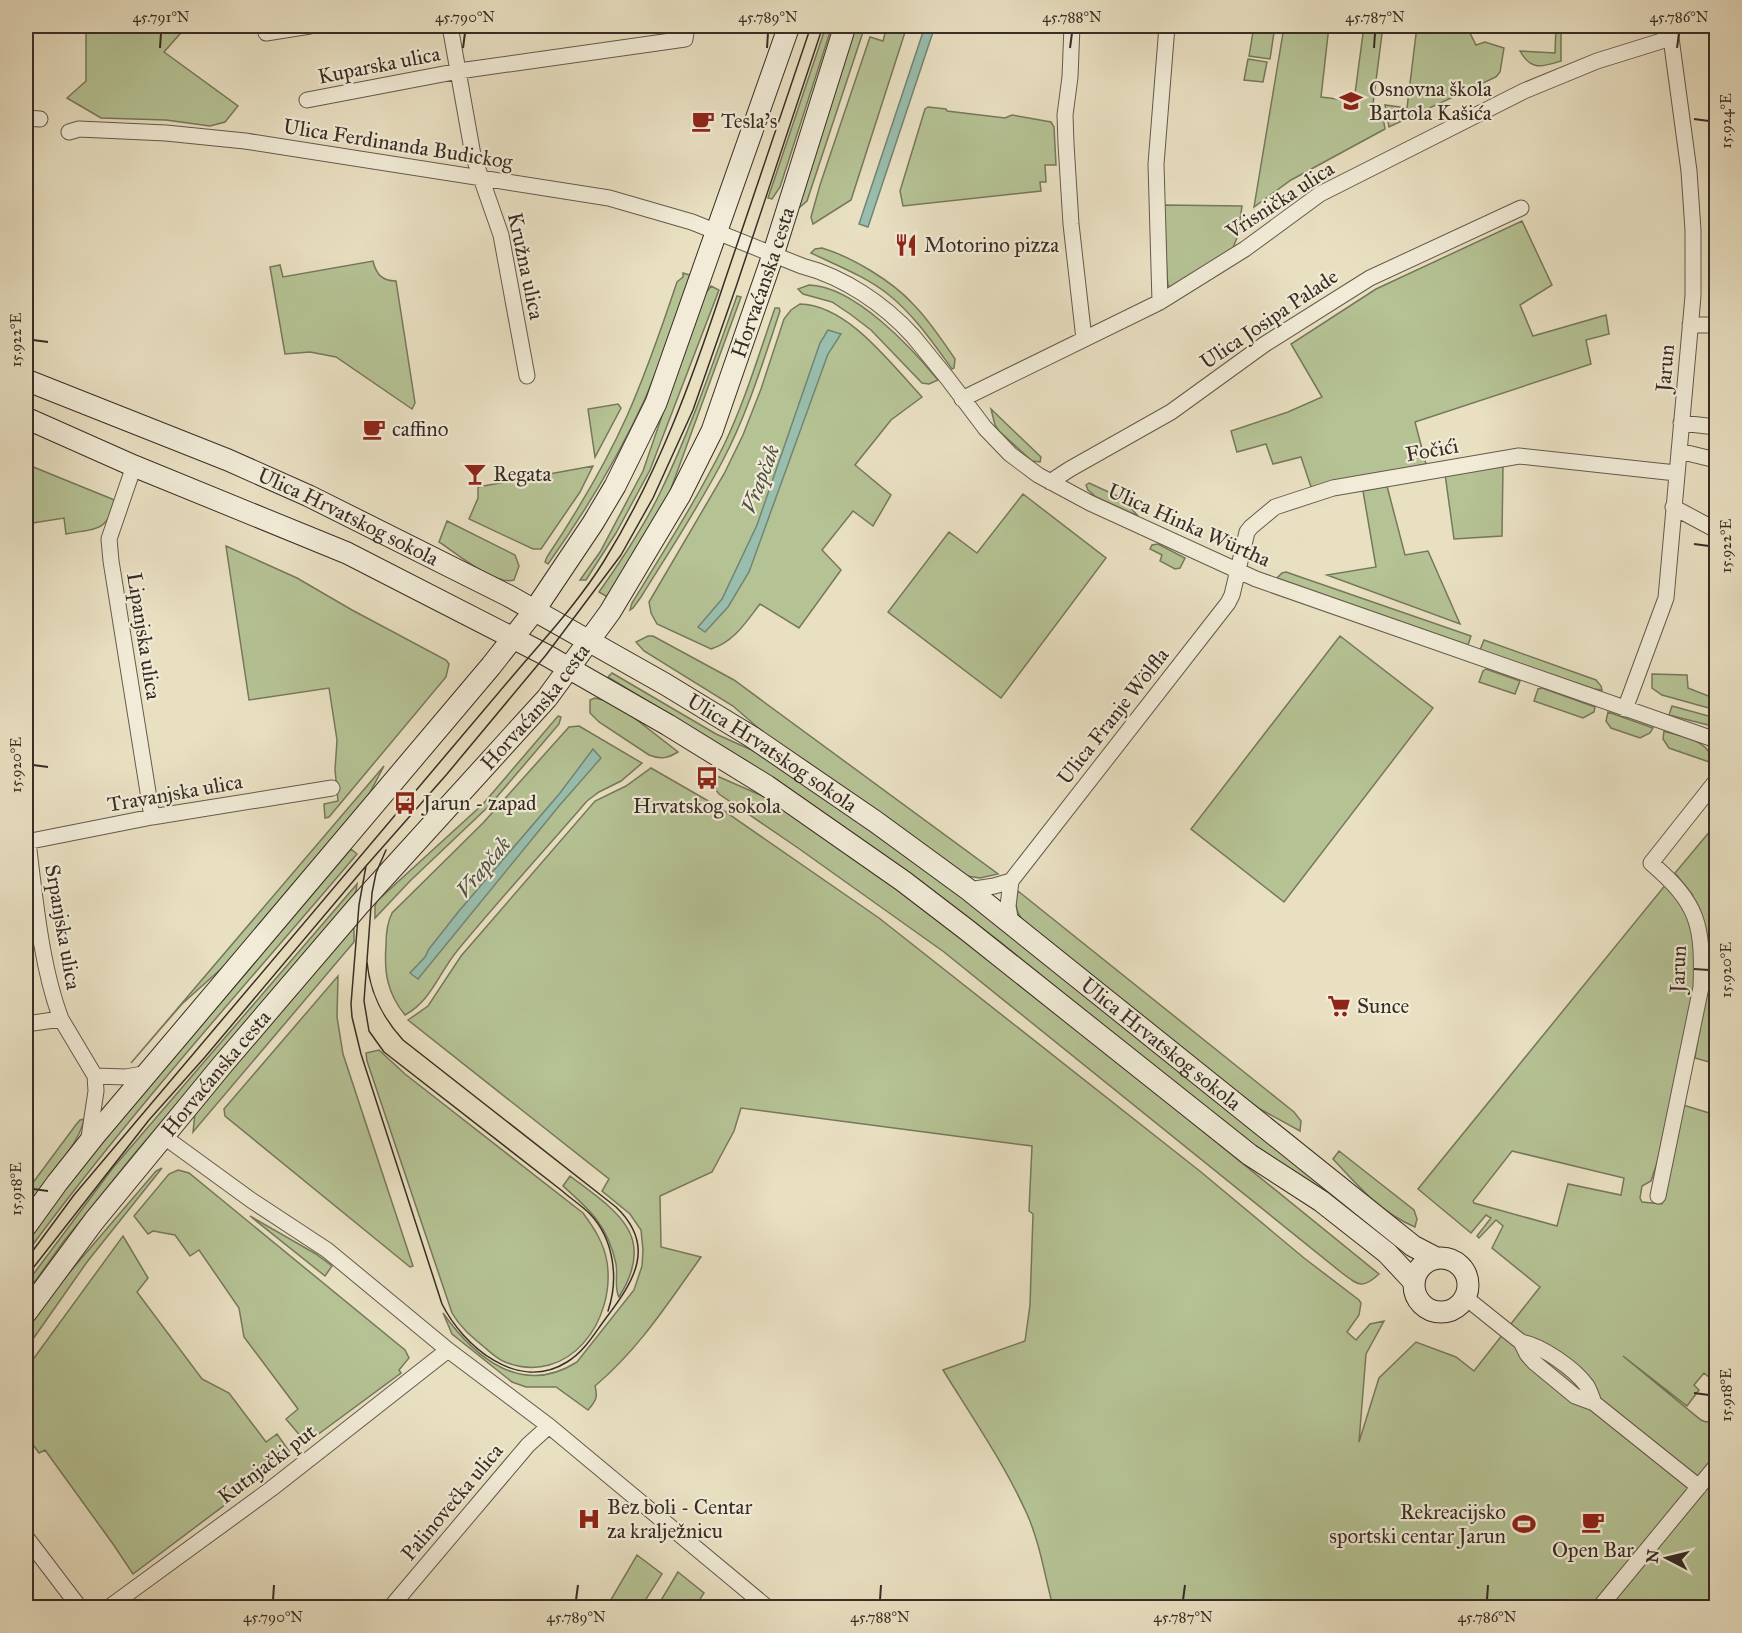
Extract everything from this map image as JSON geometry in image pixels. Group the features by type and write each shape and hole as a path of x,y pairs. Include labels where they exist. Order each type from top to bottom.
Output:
{"street":[{"path":"266,33 309,26"},
{"name":"Kružna ulica","path":"450,26 473,155 501,235 527,376"},
{"path":"26,1226 88,1144 514,638 572,556 615,486 656,403 789,26"},
{"name":"Horvaćanska cesta","path":"26,1313 94,1221 164,1136 359,905 547,698 610,612 668,515 712,431 773,255 845,26"},
{"path":"1072,26 1070,76 1065,115 1066,144 1071,224 1084,339"},
{"path":"1160,302 1156,164 1167,26"},
{"name":"Kuparska ulica","path":"307,100 686,32"},
{"name":"Vrisnička ulica","path":"962,399 1160,302 1245,249 1320,194 1524,92 1672,32"},
{"name":"Jarun","path":"1625,709 1666,598 1693,296 1689,171 1672,32"},
{"name":"Ulica Ferdinanda Budickog","path":"69,132 79,129 166,133 245,141 609,198 692,222 716,232"},
{"name":"Ulica Josipa Palade","path":"1050,482 1171,412 1265,344 1370,278 1521,208"},
{"name":"Ulica Hinka Würtha","path":"716,232 841,282 880,306 913,336 985,428 1010,454 1050,482 1090,503 1237,572 1716,740"},
{"path":"1690,325 1716,325"},
{"name":"Ulica Hrvatskog sokola","path":"26,380 228,460 309,496 509,596 665,684 752,737 876,822 969,890 1413,1246 1436,1258"},
{"name":"Ulica Hrvatskog sokola","path":"26,418 134,466 347,553 570,667 668,725 759,782 903,881 1250,1155 1321,1201 1387,1253 1414,1282"},
{"path":"1681,423 1716,427"},
{"path":"1678,451 1716,460"},
{"name":"Fočići","path":"1237,572 1245,537 1251,527 1261,518 1275,507 1333,488 1519,456 1676,474"},
{"name":"Lipanjska ulica","path":"134,466 109,539 152,816"},
{"path":"1673,507 1716,530"},
{"name":"Ulica Franje Wölfla","path":"1011,881 1228,603 1237,572"},
{"name":"Jarun","path":"1658,1196 1701,987 1702,962 1693,909 1672,881 1651,863 1716,781"},
{"name":"Travanjska ulica","path":"27,842 152,816 332,788"},
{"name":"Srpanjska ulica","path":"27,842 52,994 61,1019 95,1076"},
{"path":"969,890 1011,881 1008,906 1011,923"},
{"name":"Srpanjska ulica","path":"26,1024 61,1019"},
{"path":"88,1144 96,1091 95,1076 126,1077 147,1073"},
{"path":"164,1136 251,1200 327,1250 448,1350 549,1426 768,1608"},
{"path":"1436,1258 1451,1259 1463,1269 1469,1283 1466,1298 1454,1310 1437,1312 1429,1310 1417,1298 1414,1282 1421,1266 1436,1258"},
{"path":"1466,1298 1521,1342 1535,1363 1575,1396 1585,1402 1594,1403 1699,1487"},
{"name":"Kutnjački put","path":"108,1608 271,1489 448,1350"},
{"name":"Palinovečka ulica","path":"390,1608 528,1445 549,1426"},
{"path":"1599,1608 1716,1466"},
{"path":"26,1537 80,1608"}],"shaded area":[{"path":"86,26 187,26 164,52 238,106 225,122 210,126 166,120 101,118 67,98 86,81"},
{"path":"826,26 832,26 780,187 772,199 768,198"},
{"path":"861,26 865,26 807,201 800,207 793,208 854,32"},
{"path":"887,26 907,26 851,200 813,224 811,217 820,185 870,37 883,41"},
{"path":"925,26 935,26 868,227 859,224"},
{"path":"1254,26 1275,26 1270,59 1249,56"},
{"path":"1290,26 1329,26 1321,97 1354,101 1364,26 1383,26 1373,104 1381,105 1385,129 1291,180 1254,207 1283,33"},
{"path":"1417,26 1445,29 1446,26 1468,26 1476,45 1485,42 1504,48 1500,72 1496,77 1389,127 1385,105 1407,108"},
{"path":"1556,26 1561,26 1561,61 1543,66 1528,62 1520,51 1555,53"},
{"path":"1248,59 1267,62 1263,82 1244,80"},
{"path":"928,107 1005,118 1012,115 1051,122 1054,127 1056,165 1045,165 1046,182 1040,182 1041,191 903,206 900,191 925,109"},
{"path":"1164,205 1242,206 1238,235 1231,253 1171,288 1167,277"},
{"path":"1522,221 1552,285 1520,305 1533,336 1606,315 1609,334 1586,340 1591,364 1415,422 1426,464 1311,487 1301,457 1273,464 1266,444 1237,452 1231,431 1288,412 1322,397 1291,344 1376,289"},
{"path":"822,248 846,257 871,271 904,295 924,317 955,359 954,368 952,369 915,321 889,295 862,277 811,253 815,249"},
{"path":"373,261 380,276 396,281 415,403 412,409 336,357 310,352 285,354 270,267 280,265 283,277"},
{"path":"683,273 690,275 644,401 600,484 548,564 545,562 547,557 590,488 627,416 654,350 677,282 683,277"},
{"path":"809,285 826,288 844,296 880,320 913,351 938,380 929,384 922,383 871,330 850,314 832,302 803,294 798,289"},
{"path":"711,286 719,290 650,470 616,533 586,580 580,580 600,552 643,471 703,297"},
{"path":"737,296 741,297 665,505 609,598 599,592 631,544 660,493 692,420"},
{"path":"800,304 818,307 852,325 882,353 922,397 891,420 855,465 891,495 873,526 853,511 822,550 841,570 799,628 760,604 733,636 711,649 657,624 651,613 649,602 724,474 743,435 761,389 784,319"},
{"path":"775,308 779,308 780,311 754,388 731,444 683,530 641,597 630,610 724,445 745,394"},
{"path":"828,330 841,334 828,354 749,572 728,607 705,632 698,627 722,599 757,525 820,343"},
{"path":"618,404 621,408 595,457 588,409"},
{"path":"991,409 1041,457 1040,462 1032,461 999,431"},
{"path":"26,464 117,502 108,519 98,527 66,534 64,518 26,524"},
{"path":"593,466 580,492 541,549 533,549 469,519 478,498 478,487"},
{"path":"1503,466 1502,536 1454,539 1445,474"},
{"path":"1089,483 1122,498 1138,516 1096,497 1088,490 1086,485"},
{"path":"1387,486 1405,555 1428,551 1460,624 1327,575 1376,567 1363,491"},
{"path":"1023,494 1106,558 1001,698 888,612 949,532 977,553"},
{"path":"447,521 515,555 519,566 514,580 506,581 486,573 439,542"},
{"path":"1158,544 1185,558 1180,568 1175,569 1160,561 1162,555 1150,549 1152,545"},
{"path":"226,546 297,578 446,660 449,664 446,677 329,817 325,818 324,804 338,801 335,770 337,740 329,688 249,700"},
{"path":"1286,572 1471,636 1468,645 1277,578"},
{"path":"653,636 734,680 998,874 980,878 967,876 764,733 733,706 644,651 636,642"},
{"path":"1340,636 1433,708 1284,902 1191,829"},
{"path":"1484,640 1596,680 1602,690 1480,650"},
{"path":"1486,669 1520,681 1515,694 1479,682"},
{"path":"612,673 716,734 756,752 983,911 1399,1246 1396,1250 1269,1159 999,941 919,880 764,772 608,677"},
{"path":"1652,674 1687,675 1688,688 1716,699 1716,710 1662,695 1652,688"},
{"path":"1542,688 1595,707 1594,712 1583,718 1534,701 1538,689"},
{"path":"595,698 615,703 678,752 664,758 649,755 599,722 590,713 590,700"},
{"path":"1672,706 1716,718 1716,727 1669,715"},
{"path":"1608,712 1653,728 1650,733 1640,738 1611,728 1606,721"},
{"path":"558,716 561,717 559,724 490,805 410,881 375,918 377,901 483,804"},
{"path":"579,726 642,763 621,781 587,801 457,951 422,1002 405,1015 394,999 386,973 387,932 392,913 483,823 569,727"},
{"path":"1664,731 1701,744 1711,755 1712,763 1669,748 1663,739"},
{"path":"593,749 601,758 418,979 410,973 425,957 459,911 560,793"},
{"path":"384,766 367,798 232,959 182,1004 131,1063"},
{"path":"651,768 717,806 879,918 1359,1300 1361,1303 1359,1315 1347,1332 1356,1340 1370,1324 1384,1321 1366,1354 1359,1442 1379,1378 1416,1342 1456,1357 1474,1371 1540,1287 1492,1248 1503,1226 1496,1220 1479,1238 1477,1236 1491,1218 1486,1215 1471,1233 1418,1189 1667,883 1688,916 1696,953 1693,1002 1657,1163 1651,1181 1642,1186 1640,1198 1642,1202 1662,1204 1683,1105 1716,1115 1716,1383 1704,1373 1694,1385 1699,1390 1687,1406 1623,1356 1701,1420 1706,1422 1716,1420 1716,1607 1053,1607 1039,1548 1027,1514 998,1458 943,1370 1025,1341 1030,1305 1033,1214 1029,1211 1032,1146 741,1108 734,1131 712,1172 660,1196 661,1247 701,1257 639,1341 595,1386 596,1396 591,1407 588,1410 556,1387 526,1387 512,1382 452,1334 443,1313 470,1345 501,1368 519,1374 537,1375 557,1372 577,1362 634,1290 642,1266 641,1230 630,1214 602,1191 609,1179 408,1020 428,1006 461,956 595,801 626,786","holes":["1512,1151 1624,1178 1621,1195 1568,1184 1557,1226 1473,1201"]},
{"path":"717,776 774,801 897,888 1093,1042 1379,1274 1365,1284 1357,1283 1348,1277 944,952 719,794 716,790"},
{"path":"1716,824 1716,1064 1695,1058 1706,988 1697,908 1692,894 1675,873"},
{"path":"351,849 357,854 146,1101 26,1254 26,1239 57,1196"},
{"path":"357,884 352,898 135,1153 64,1241 26,1294 26,1284 112,1169"},
{"path":"1018,891 1294,1112 1301,1121 1300,1131 1260,1109 1235,1090 1023,920 1016,906"},
{"path":"354,926 354,942 193,1132 195,1113"},
{"path":"338,976 337,1017 343,1054 413,1266 410,1267 225,1116 224,1109"},
{"path":"379,1050 405,1074 583,1213 595,1230 604,1248 607,1262 608,1284 604,1306 596,1326 568,1357 549,1365 528,1367 505,1362 470,1335 452,1313 367,1061 366,1053"},
{"path":"84,1119 76,1140 26,1207 26,1192 75,1126"},
{"path":"1339,1151 1414,1210 1417,1219 1415,1227 1391,1214 1361,1188 1333,1159"},
{"path":"162,1168 87,1262 26,1349 26,1330 45,1301 156,1171"},
{"path":"178,1170 189,1173 405,1350 409,1358 399,1370 401,1373 309,1441 302,1438 286,1419 298,1409 244,1337 239,1308 199,1250 190,1256 175,1235 153,1231 148,1234 134,1216 169,1174"},
{"path":"570,1176 616,1213 626,1226 633,1241 634,1257 630,1275 619,1297 613,1251 597,1220 563,1186"},
{"path":"250,1216 316,1254 332,1266 325,1276"},
{"path":"123,1236 148,1278 137,1292 202,1379 229,1393 266,1442 277,1434 290,1456 133,1574 45,1450 39,1453 26,1435 26,1369"},
{"path":"637,1555 662,1574 641,1607 616,1607 609,1603"},
{"path":"678,1572 704,1593 695,1607 657,1607"}],"tram line":[{"path":"26,1260 74,1195 560,621 604,561 641,494 686,391 811,26"},
{"path":"26,1277 149,1120 447,774 546,655 621,555 653,498 693,410 823,26"},
{"path":"386,850 376,873 372,893 364,1001 369,1031 384,1052 590,1214 604,1235 612,1260 613,1286 608,1311"},
{"path":"366,866 359,905 351,1004 352,1017 361,1054 442,1304 451,1320 478,1349 511,1368 530,1372 548,1370 567,1362 588,1342 625,1291 637,1263 636,1236 628,1221 616,1207 403,1040 378,1004 367,962"}],"place":[{"name":"Osnovna škola Bartola Kašića","path":"1351,101"},
{"name":"Tesla's","path":"703,121"},
{"name":"Motorino pizza","path":"906,245"},
{"name":"caffino","path":"374,429"},
{"name":"Regata","path":"475,474"},
{"name":"Hrvatskog sokola","path":"707,778"},
{"name":"Jarun - zapad","path":"405,803"},
{"name":"Sunce","path":"1339,1006"},
{"name":"Bez boli - Centar za kralježnicu","path":"589,1519"},
{"name":"Open Bar","path":"1593,1522"},
{"name":"Rekreacijsko sportski centar Jarun","path":"1524,1524"}],"water label":[{"name":"Vrapčak","path":"760,479"},
{"name":"Vrapčak","path":"483,867"}]}
